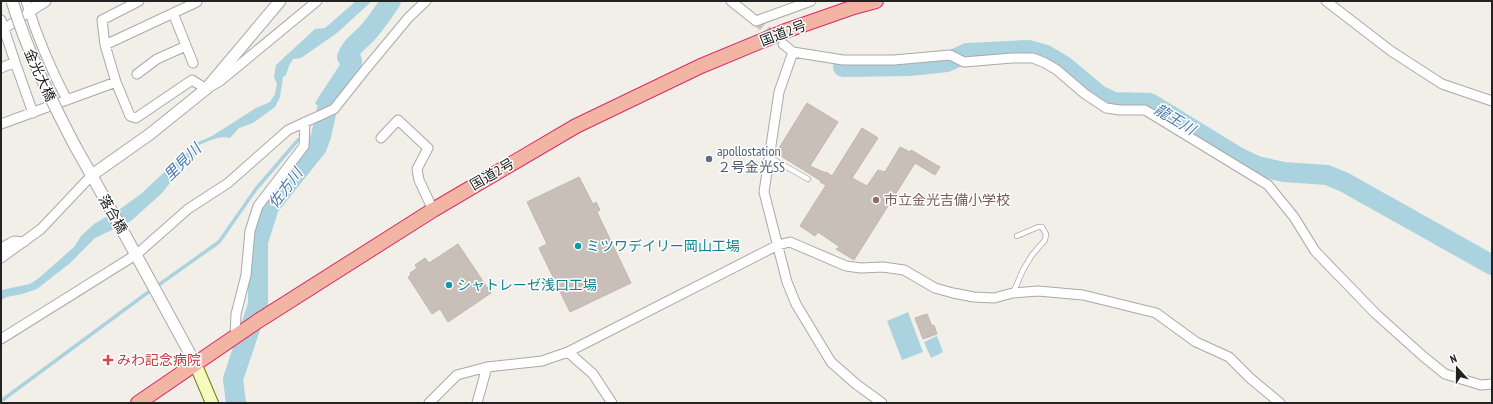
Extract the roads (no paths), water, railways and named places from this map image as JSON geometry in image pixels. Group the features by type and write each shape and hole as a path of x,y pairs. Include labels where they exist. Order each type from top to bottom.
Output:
{"highway":[{"name":"国道2号","path":"138,403 258,321 433,210 576,126 701,66 788,30 876,1"}],"main road":[{"path":"195,363 212,403"}],"street":[{"name":"金光大橋","path":"12,1 21,31 37,70 75,146 92,176"},
{"path":"33,113 2,25 28,6 45,1"},
{"path":"139,1 102,20 105,45 116,82 130,116 136,118 192,80 206,89"},
{"path":"206,89 280,1"},
{"path":"1,258 41,229 92,176 150,134 206,89 220,81 238,67 316,1"},
{"path":"1,339 137,254 188,209 228,183 288,130 334,109 409,17 426,1"},
{"path":"731,1 756,21 811,1"},
{"path":"1326,1 1390,51 1442,84 1492,101"},
{"path":"105,45 197,2"},
{"path":"28,6 38,40 55,78 67,100"},
{"path":"173,13 193,63"},
{"path":"783,44 793,52 843,60 894,60 950,55 964,62 1012,58 1033,58 1057,70 1085,94 1106,108 1120,110 1145,110 1268,185 1294,217 1316,251 1376,314 1445,374 1481,385 1492,384"},
{"path":"137,74 157,59 186,46"},
{"path":"793,52 779,92 764,192 787,282 796,304 831,362 856,384 882,403"},
{"path":"1,68 15,62"},
{"path":"1,124 116,82"},
{"path":"381,138 398,120 428,148 417,169 419,180 433,210"},
{"path":"238,335 236,314 246,275 250,231 258,206 304,146 305,122"},
{"name":"落合橋","path":"92,176 137,254 154,289 195,363"},
{"path":"1,248 14,240 24,242"},
{"path":"429,403 457,375 487,367 542,361 568,352 659,304 778,245 790,242 846,266 861,268 883,267 904,270 935,288 953,294 994,298 1013,293 1038,291 1083,295 1156,313 1196,342 1229,357 1250,378 1280,403"},
{"path":"568,352 593,374 612,403"},
{"path":"477,403 487,367"}],"lane":[{"path":"769,157 808,179"},
{"path":"1013,293 1023,270 1032,255 1045,240 1046,234 1042,227 1038,227 1017,236"}],"water":[{"name":"里見川","path":"356,1 372,1 337,33 301,58 293,59 286,75 283,77 280,97 275,107 253,123 239,128 230,138 218,138 199,145 199,152 178,173 162,193 131,221 95,238 69,264 37,289 1,300 1,290 30,284 39,278 74,247 81,236 94,224 123,207 142,193 196,143 212,136 256,108 270,102 275,94 277,84 274,77 276,65 315,29 325,28"},
{"path":"908,312 923,352 902,360 887,321"},
{"path":"937,336 943,352 931,358 924,342"}],"waterway":[{"name":"佐方川","path":"236,403 233,379 258,305 258,242 269,207 317,147 329,100 336,92 351,68 351,58 347,57 349,53 372,28 391,1"},
{"name":"龍王川","path":"843,67 910,66 947,62 967,53 1028,50 1046,55 1063,65 1099,95 1114,102 1150,103 1238,157 1257,166 1284,172 1327,175 1344,182 1492,265"},
{"path":"317,103 347,57"},
{"path":"1,401 219,242 256,189 298,140"}],"tunnel":[{"path":"756,21 776,38"}],"place":[{"name":"apollostation ２号金光SS","path":"709,159"},
{"name":"市立金光吉備小学校","path":"876,200"},
{"name":"ミツワデイリー岡山工場","path":"578,246"},
{"name":"シャトレーゼ浅口工場","path":"449,285"},
{"name":"みわ記念病院","path":"108,360"}]}
